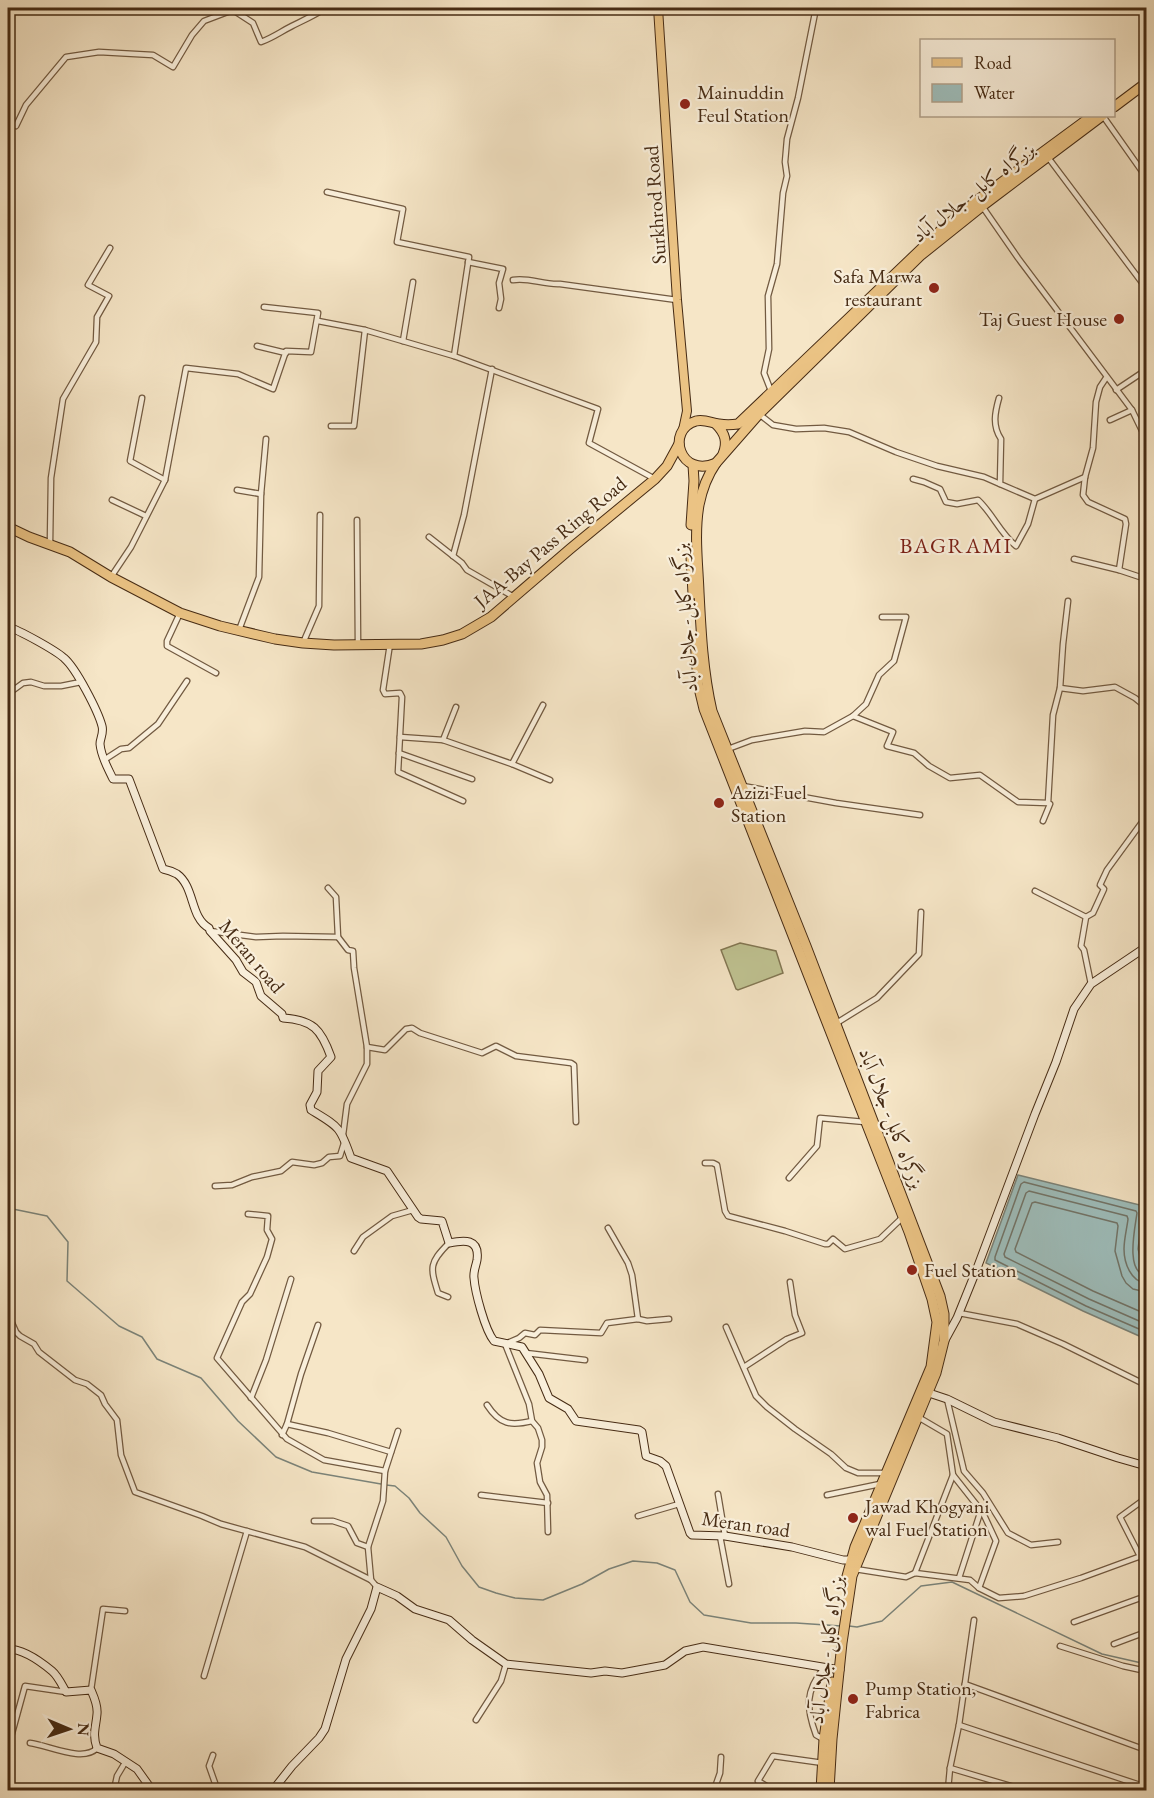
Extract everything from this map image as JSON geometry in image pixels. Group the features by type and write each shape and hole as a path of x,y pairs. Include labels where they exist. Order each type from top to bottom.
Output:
{"highway":[{"path":"1115,99 1146,76"},
{"path":"1115,106 1146,83"},
{"name":"بزرگراه کابل- جلال آباد","path":"703,420 716,424 738,424 941,230 975,202 1091,117"},
{"name":"بزرگراه کابل- جلال آباد","path":"718,461 759,414 920,256 1047,156 1102,117"},
{"path":"679,443 682,432 691,423 703,420"},
{"name":"بزرگراه کابل- جلال آباد","path":"695,569 699,506 705,481 724,452 726,444 725,437 716,424"},
{"name":"بزرگراه کابل- جلال آباد","path":"679,443 680,451 691,464 695,569 702,647 712,711 724,751 922,1259 937,1322 931,1367 891,1476 881,1484 847,1590 839,1643 832,1669 828,1739 830,1790"},
{"name":"JAA-Bay Pass Ring Road","path":"8,527 70,552 111,577 193,618 303,643 421,644 462,634 491,617 655,479 667,466 679,443"},
{"path":"667,466 691,464 703,467 718,461"},
{"name":"بزرگراه کابل- جلال آباد","path":"724,751 743,786 802,948"},
{"name":"بزرگراه کابل- جلال آباد","path":"855,1562 928,1393 944,1341 944,1314 940,1296 903,1217 865,1122 862,1102"},
{"name":"بزرگراه کابل- جلال آباد","path":"821,1790 828,1739"}],"main road":[{"name":"Surkhrod Road","path":"658,8 686,401 686,422 682,432"},
{"path":"686,401 690,409 703,420"}],"street":[{"path":"8,121 16,126 26,105 66,57 99,52 153,55 173,67 192,34 204,21 233,10 253,23 261,42 326,8"},
{"path":"771,393 764,373 769,349 768,296 777,264 783,193 787,176 785,162 787,139 798,98 816,8"},
{"path":"1104,117 1146,177"},
{"path":"1047,156 1146,288"},
{"path":"327,192 402,209 404,211 398,242 468,256 454,356"},
{"path":"982,206 1106,378 1132,410 1146,439"},
{"path":"50,543 51,478 63,399 96,342 97,316 109,297 88,285 110,248"},
{"path":"468,262 503,269 499,284 500,308"},
{"path":"513,280 523,278 548,284 677,300"},
{"path":"403,341 413,282"},
{"path":"257,346 286,353 288,351 311,353 318,321 318,312 264,307"},
{"path":"318,321 365,330 454,356 598,409 589,443 655,479"},
{"path":"331,426 354,426 365,330"},
{"path":"111,577 130,547 165,480 186,368 238,374 273,389 286,353"},
{"path":"453,555 464,514 492,369"},
{"path":"1116,390 1146,370"},
{"path":"1106,378 1100,387 1096,402 1093,448 1083,495 1084,499 1095,506 1125,519 1119,570"},
{"path":"142,398 130,461 165,480"},
{"path":"999,398 994,414 997,434 1001,439 1000,484"},
{"path":"1110,420 1132,410"},
{"path":"759,414 773,425 796,429 824,428 849,432 937,466 984,477 1035,499 1085,477"},
{"path":"238,630 259,577 261,494 267,439"},
{"path":"913,479 940,489 946,502 957,504 978,500 992,516 995,524 1016,546 1028,524 1035,499"},
{"path":"237,490 261,494"},
{"path":"112,500 146,516"},
{"path":"303,643 319,606 320,515"},
{"path":"357,520 358,645"},
{"path":"429,537 462,562 467,570 515,597"},
{"path":"1074,559 1146,579"},
{"path":"1043,821 1050,804 1048,803 1053,715 1060,688 1068,601"},
{"path":"180,613 167,641 167,646 216,673"},
{"path":"724,751 752,740 805,731 824,732 853,716 866,704 879,675 894,661 906,617 882,617"},
{"path":"8,627 63,657 81,682 102,724 100,745 104,760 121,749 129,748 158,724 187,681"},
{"path":"390,644 383,690 385,694 400,693 402,697 397,770 399,773 463,801"},
{"path":"8,694 23,683 31,681 44,686 61,686 81,682"},
{"path":"1060,688 1083,692 1115,687 1146,707"},
{"path":"512,764 543,705"},
{"path":"444,740 456,707"},
{"path":"853,716 892,732 887,746 914,753 929,766 950,778 980,776 1018,802 1048,803"},
{"path":"400,737 444,740 550,780"},
{"path":"399,753 472,779"},
{"name":"Meran road","path":"104,760 115,780 129,779 164,869 181,878 191,894 202,924 209,928 243,972 256,982 261,996 282,1014 283,1018 301,1019 319,1031 331,1057 318,1071 317,1092 310,1110 336,1125 344,1137 351,1158 387,1171 413,1210"},
{"path":"743,786 920,815"},
{"path":"1086,917 1093,913 1104,889 1100,885 1107,870 1145,818 1146,808"},
{"path":"215,1186 232,1185 252,1177 281,1171 292,1162 315,1165 329,1157 341,1155 347,1104 367,1065 367,1047 353,951 348,950 338,937 336,897 328,888"},
{"path":"1035,891 1086,917"},
{"path":"831,1021 877,998 919,954 921,912"},
{"path":"1086,917 1081,946 1084,950 1091,984"},
{"path":"210,931 256,937 338,937"},
{"path":"944,1341 958,1315 1056,1062 1074,1009 1091,984 1146,947"},
{"path":"367,1047 385,1050 406,1029 411,1028 420,1034 482,1053 493,1047 499,1047 516,1056 571,1063 574,1065 576,1122"},
{"path":"789,1178 817,1146 820,1118 865,1122"},
{"path":"705,1163 717,1165 725,1211 728,1216 825,1244 834,1239 844,1249 880,1239 903,1217"},
{"path":"354,1251 363,1237 392,1216 413,1210 421,1219 442,1221 449,1243"},
{"path":"248,1214 268,1216 267,1230 272,1239 267,1257 250,1294 242,1302 218,1358 282,1435 324,1460 385,1471"},
{"path":"608,1228 628,1263 638,1319"},
{"path":"448,1297 438,1293 432,1267 437,1255 449,1243 468,1240 477,1250 473,1277 490,1337 494,1341 519,1346 526,1353 585,1360"},
{"path":"251,1398 266,1360 291,1279"},
{"path":"744,1367 787,1339 802,1333 795,1315 790,1282"},
{"path":"944,1314 1017,1323 1146,1385"},
{"path":"505,1344 525,1333 535,1335 540,1330 601,1333 607,1323 669,1318"},
{"path":"8,1320 20,1336 34,1344 39,1352 75,1380 87,1384 101,1395 117,1420 121,1455 135,1492 202,1515 221,1524 305,1547 371,1580 377,1587 397,1596 415,1609 449,1620 472,1640 507,1664 591,1673 605,1671 622,1673 665,1665 685,1651 703,1647 832,1669"},
{"path":"282,1435 318,1325"},
{"path":"726,1327 756,1396 767,1407 831,1454 846,1468 858,1473 891,1476"},
{"path":"505,1344 529,1404 532,1421 538,1428 542,1440 537,1462 540,1482 548,1495 548,1532"},
{"name":"Meran road","path":"526,1353 539,1374 549,1398 568,1409 576,1421 642,1432 646,1456 666,1466 692,1535 722,1536 792,1547 855,1562"},
{"path":"928,1393 947,1399 994,1422 1058,1438 1146,1466"},
{"path":"947,1399 964,1471 983,1493 1008,1533 1031,1545 1058,1542"},
{"path":"487,1406 505,1423 519,1424 532,1421"},
{"path":"915,1573 953,1475 947,1434 918,1417"},
{"path":"287,1424 328,1433 391,1452"},
{"path":"371,1580 368,1547 383,1501 385,1471 398,1431"},
{"path":"953,1475 981,1510 996,1541 979,1588"},
{"path":"827,1495 881,1484"},
{"path":"718,1494 729,1584"},
{"path":"481,1495 548,1503"},
{"path":"1146,1498 1120,1517 1146,1568"},
{"path":"638,1516 679,1504"},
{"path":"959,1578 981,1510"},
{"path":"314,1521 333,1521 348,1526 357,1543 368,1547"},
{"path":"204,1676 247,1531"},
{"path":"855,1562 906,1577 915,1573 970,1580 979,1588 999,1598 1024,1596 1141,1556"},
{"path":"273,1791 325,1729 346,1659 371,1609 377,1587"},
{"path":"1074,1622 1146,1596"},
{"path":"125,1611 103,1609 91,1690 97,1705 93,1738 97,1748 114,1754 140,1773 152,1791"},
{"path":"948,1791 950,1768 960,1725 974,1620"},
{"path":"1114,1644 1146,1632"},
{"path":"1060,1646 1146,1671"},
{"path":"8,1649 23,1652 54,1672 66,1692"},
{"path":"476,1720 501,1681 507,1664"},
{"path":"828,1739 820,1739 816,1735 809,1716 809,1697 813,1681 832,1669"},
{"path":"965,1684 1146,1749"},
{"path":"8,1748 25,1686 66,1692 91,1690"},
{"path":"960,1725 1146,1787"},
{"path":"30,1743 42,1744 70,1754 89,1754 97,1748"},
{"path":"213,1755 208,1766 215,1783 213,1791"},
{"path":"773,1791 758,1782 773,1756 823,1763"},
{"path":"714,1791 720,1773 721,1757"},
{"path":"114,1791 117,1776 126,1761"},
{"path":"950,1768 1024,1791"},
{"path":"821,1790 830,1790"}],"green space":[{"path":"740,943 776,951 783,973 736,989 721,950"}],"water":[{"path":"1018,1175 1144,1206 1138,1249 1146,1278 1146,1339 986,1263"}],"waterway":[{"path":"8,1208 47,1216 68,1242 67,1281 119,1326 142,1337 157,1359 201,1378 238,1421 276,1457 312,1472 381,1484"},
{"path":"386,1485 395,1486 409,1498 420,1513 446,1537 462,1566 479,1587 496,1593 515,1598 543,1600 582,1584 609,1569 633,1561 657,1563 675,1570 690,1602 704,1615 751,1623 841,1626"},
{"path":"849,1626 857,1627 882,1621 921,1586 952,1582 1102,1654 1146,1664"}],"place":[{"name":"Mainuddin Feul Station","path":"685,104"},
{"name":"Safa Marwa restaurant","path":"934,288"},
{"name":"Taj Guest House","path":"1119,319"},
{"name":"Azizi Fuel Station","path":"719,803"},
{"name":"Fuel Station","path":"912,1270"},
{"name":"Jawad Khogyani wal Fuel Station","path":"853,1518"},
{"name":"Pump Station, Fabrica","path":"853,1699"}],"district":[{"name":"BAGRAMI","path":"956,545"}]}
